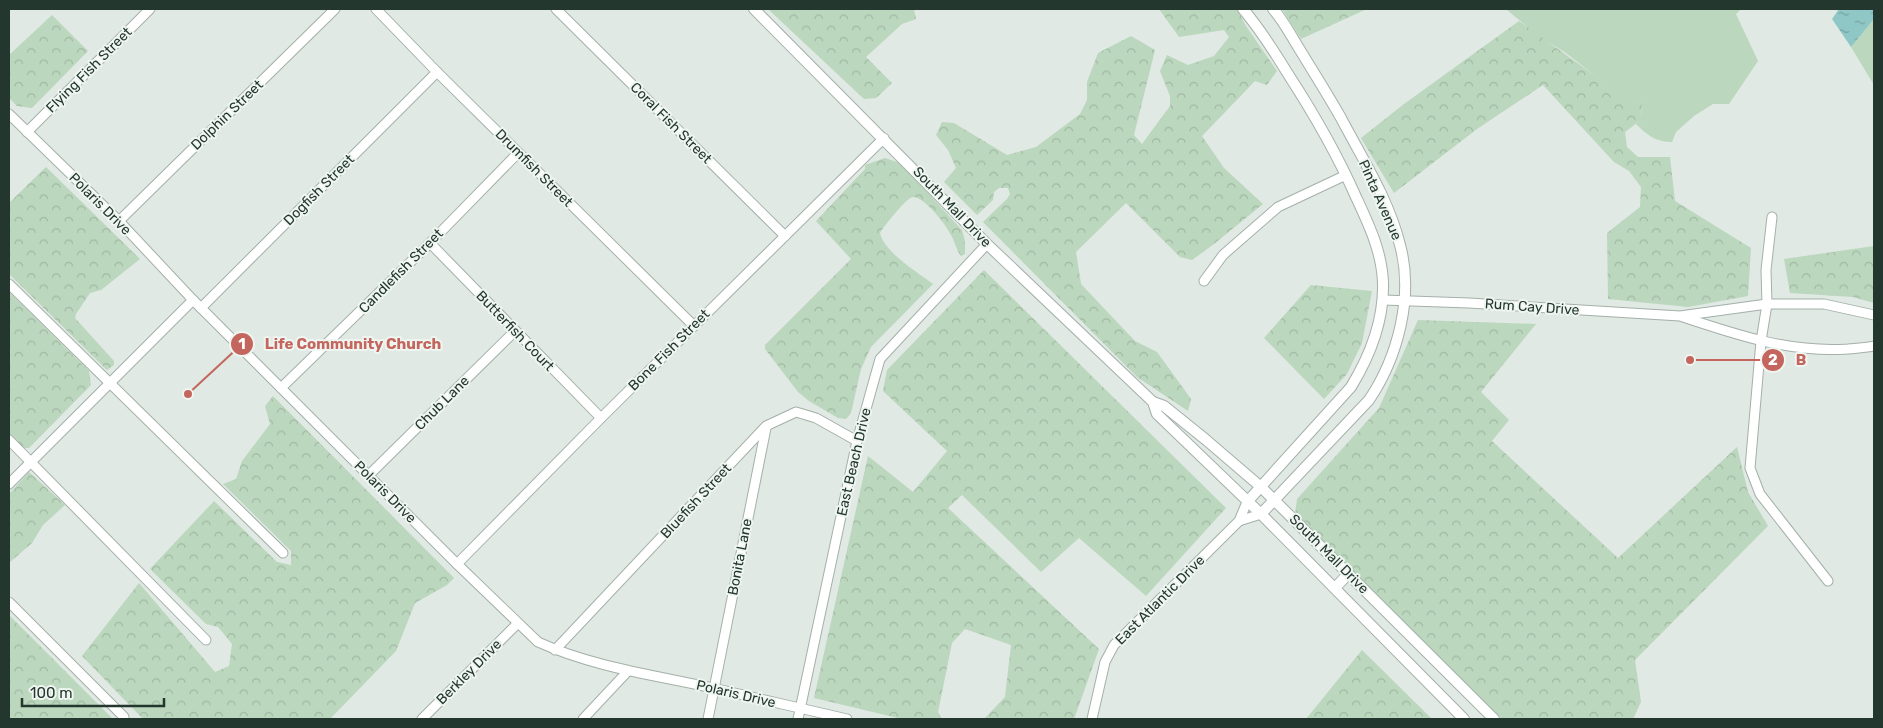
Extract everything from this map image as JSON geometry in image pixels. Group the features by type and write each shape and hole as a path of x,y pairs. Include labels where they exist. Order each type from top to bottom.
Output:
{"street":[{"name":"Flying Fish Street","path":"27,132 150,9"},
{"name":"Dolphin Street","path":"119,221 335,9"},
{"name":"Drumfish Street","path":"376,9 518,153 694,326"},
{"name":"Coral Fish Street","path":"556,9 785,236"},
{"name":"South Mall Drive","path":"754,9 987,244 1153,402 1164,406 1205,439 1275,501 1494,719"},
{"name":"Pinta Avenue","path":"1243,9 1260,29 1313,113 1346,175 1379,252 1382,268 1383,300 1378,326 1370,351 1362,370 1351,387 1247,502"},
{"name":"Pinta Avenue","path":"1261,514 1369,400 1381,382 1390,363 1399,332 1405,282 1401,246 1365,162 1332,102 1273,9"},
{"name":"Dogfish Street","path":"201,308 437,72"},
{"name":"Polaris Drive","path":"9,114 119,221 193,300 517,624 538,642 555,650 628,671 713,688 847,719"},
{"name":"Bone Fish Street","path":"457,564 601,418 884,138"},
{"name":"Candlefish Street","path":"281,388 430,243 518,153"},
{"path":"1204,281 1223,255 1278,207 1346,175"},
{"path":"1772,217 1766,270 1767,304 1761,341 1750,468 1760,494 1828,581"},
{"name":"Butterfish Court","path":"430,243 601,418"},
{"name":"East Beach Drive","path":"798,719 857,442 880,359 987,244"},
{"path":"9,284 283,553"},
{"path":"9,484 193,300"},
{"name":"Rum Cay Drive","path":"1383,300 1469,303 1680,316 1767,304 1824,304 1874,315"},
{"name":"Rum Cay Drive","path":"1680,316 1740,336 1793,347 1833,350 1874,346"},
{"name":"Chub Lane","path":"369,475 515,331"},
{"name":"South Mall Drive","path":"1153,402 1157,414 1261,514 1464,719"},
{"name":"Bluefish Street","path":"555,650 766,426 796,412 816,418 857,442"},
{"name":"Bonita Lane","path":"708,719 766,426"},
{"path":"9,440 206,640"},
{"name":"East Atlantic Drive","path":"1092,719 1104,666 1114,645 1240,521 1247,502"},
{"name":"East Atlantic Drive","path":"1240,521 1261,514"},
{"path":"1335,588 1348,574"},
{"path":"9,602 124,717"},
{"name":"Berkley Drive","path":"422,719 517,624"},
{"path":"583,719 628,671"}],"green space":[{"path":"768,9 914,9 916,19 902,24 866,57 892,83 876,98 864,99"},
{"path":"1159,9 1237,9 1246,26 1277,71 1267,85 1255,81 1202,136 1224,168 1263,204 1192,260 1180,257 1126,203 1076,252 1081,284 1135,341 1157,352 1191,399 1188,411 1137,377 983,222 1007,199 1010,194 1008,188 999,188 994,192 993,200 977,215 944,182 956,168 948,150 936,135 942,122 954,123 1007,155 1036,147 1080,114 1087,100 1087,82 1098,53 1131,36 1155,50 1134,135 1142,144 1170,106 1170,96 1160,71 1167,55 1188,65 1214,56 1229,37 1224,30 1179,37"},
{"path":"1282,9 1367,9 1301,39"},
{"path":"1506,9 1741,9 1736,14 1758,61 1729,104 1713,104 1694,116 1676,132 1672,142 1661,141 1648,135 1636,124 1641,120 1642,104 1622,101 1594,75 1566,53 1537,35"},
{"path":"52,15 88,51 32,108 17,106 9,98 9,55"},
{"path":"1874,19 1874,85 1851,47"},
{"path":"1519,21 1594,75 1622,100 1642,104 1641,120 1625,132 1627,147 1638,157 1670,157 1675,201 1751,248 1748,296 1688,307 1608,299 1607,233 1640,207 1641,187 1629,171 1614,162 1543,85 1477,129 1394,193 1361,138 1404,104"},
{"path":"885,158 900,163 962,230 965,241 965,254 961,256 945,225 929,206 918,198 910,198 886,224 880,233 888,247 902,261 933,284 871,347 861,369 851,413 846,419 838,418 809,401 798,392 765,349 765,345 851,259 816,221 865,169 865,165"},
{"path":"46,167 140,259 101,290 90,293 76,314 75,318 114,361 114,365 107,370 9,274 9,203"},
{"path":"1874,246 1874,303 1853,297 1790,293 1784,259"},
{"path":"984,270 1226,508 1146,596 1079,538 1041,572 962,495 948,508 1099,649 1074,719 984,719 1005,697 1011,645 965,629 952,643 938,712 942,719 902,719 814,698 868,456 913,492 947,451 883,391 887,370"},
{"path":"1311,285 1372,291 1362,343 1347,374 1324,399 1264,338"},
{"path":"9,292 89,371 91,385 29,448 21,448 9,435"},
{"path":"1418,320 1536,324 1481,392 1509,420 1492,441 1618,558 1737,447 1748,492 1768,526 1635,660 1641,702 1633,719 1502,719 1295,514 1297,499 1379,408"},
{"path":"273,396 454,578 447,585 415,603 396,651 330,719 143,719 82,656 139,583 215,672 229,666 232,644 218,627 206,624 150,569 214,501 277,562 291,565 291,551 223,484 236,479 242,461 270,424 265,406"},
{"path":"29,472 65,505 43,525 32,543 9,563 9,494"},
{"path":"9,615 113,719 9,719"},
{"path":"1362,650 1432,719 1306,719"}],"water":[{"path":"1839,9 1874,9 1874,19 1851,47 1832,19"}],"place":[{"name":"B","path":"1690,360"},
{"name":"Life Community Church","path":"188,394"}]}
